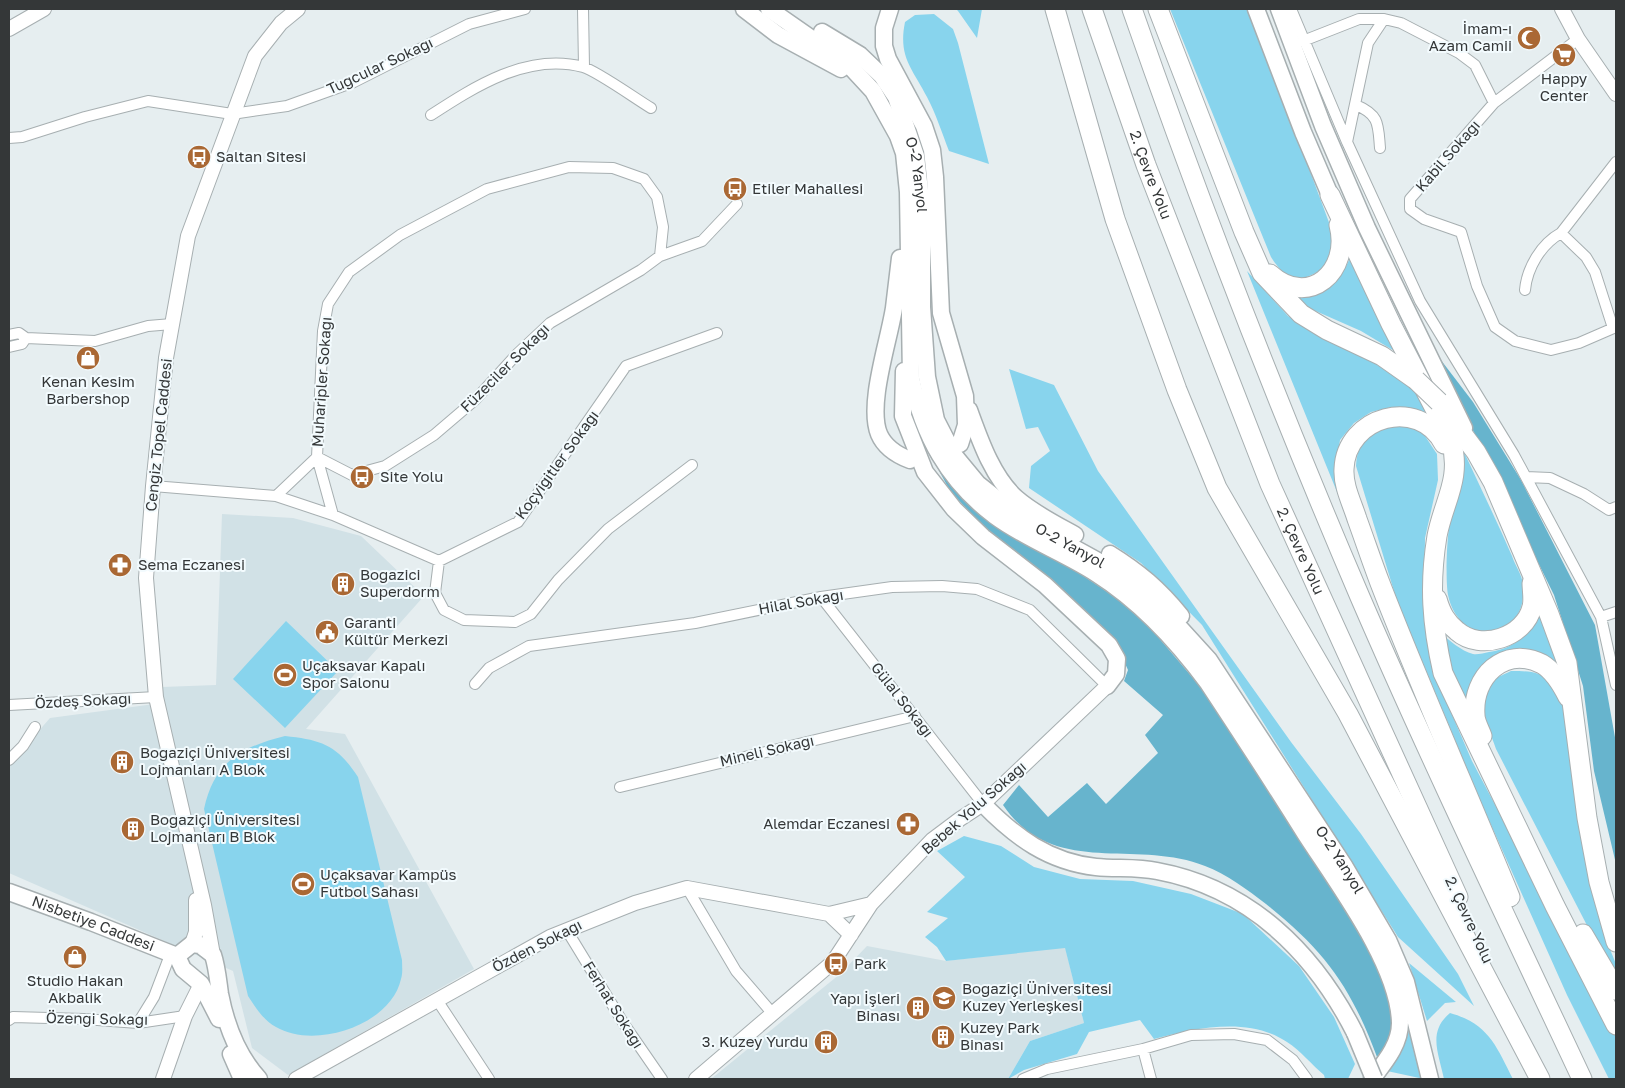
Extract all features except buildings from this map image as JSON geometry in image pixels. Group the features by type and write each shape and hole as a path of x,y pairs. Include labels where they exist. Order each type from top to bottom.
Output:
{"highway":[{"path":"1055,9 1116,219 1176,390 1217,488 1348,714 1540,1079"},
{"name":"2. Çevre Yolu","path":"1092,9 1150,174 1270,484 1444,867 1544,1079"},
{"path":"1132,9 1231,281 1360,597 1452,802 1583,1079"},
{"path":"1158,9 1252,254 1262,273 1301,314 1327,330 1382,356 1416,380 1439,402 1476,452 1493,482 1532,574 1566,663 1598,882 1616,942"},
{"path":"1252,254 1263,268 1282,283 1294,286 1321,283 1334,272 1340,256 1342,240 1330,195"},
{"path":"1330,195 1391,324 1451,440 1456,458 1455,474 1437,537 1434,570 1432,607 1435,636 1443,673 1464,721 1513,815 1555,906 1616,1025"},
{"path":"1447,499 1450,461 1443,442 1430,428 1417,419 1392,416 1369,424 1360,431 1349,450 1344,468 1348,493 1364,542 1583,1079"},
{"path":"1434,570 1435,594 1442,616 1458,633 1475,639 1489,640 1506,637 1523,625 1532,606 1532,574"},
{"path":"1513,815 1475,716 1476,695 1481,679 1496,665 1512,659 1542,664 1555,675 1573,710"},
{"path":"1592,844 1616,904"},
{"path":"1527,846 1616,990"}],"main road":[{"path":"9,29 29,14 44,9"},
{"name":"Cengiz Topel Caddesi","path":"198,887 156,697 146,578 166,358 188,236 232,114 255,56 281,23 298,9"},
{"path":"744,9 778,35 852,75 873,91"},
{"path":"769,9 848,64 873,91 898,136 904,153 908,192 911,378 917,405 928,435 953,478 996,517 1097,574 1130,599 1156,622 1208,682 1350,903 1374,942 1389,975 1400,1024 1396,1042 1373,1079"},
{"name":"O-2 Yanyol","path":"786,9 860,55 882,76 896,97 916,156 922,208 922,307 927,377 936,420 954,455 978,484 1007,508 1118,572 1168,615 1209,660 1345,867 1388,940 1406,982 1430,1079"},
{"path":"890,9 884,28 884,46 888,59 924,126 932,150 942,313 964,396 980,440 999,477 1017,492 1038,514 1138,571 1165,596 1196,634 1209,660"},
{"path":"1256,9 1303,132 1330,195"},
{"path":"1279,9 1322,126 1367,228 1476,452"},
{"path":"1562,9 1578,39 1616,94"},
{"path":"908,192 894,309 875,413 879,434 888,447 896,455 910,460"},
{"path":"909,337 902,384 903,416 925,472 954,509 983,537 1012,562 1045,585 1109,646 1117,659 1116,674 1107,686"},
{"path":"960,444 966,426 964,396"},
{"name":"Bebek Yolu Sokağı","path":"696,1079 833,962 871,904 932,840 960,818 983,804 1107,686"},
{"path":"983,804 1006,827 1026,843 1057,859 1095,867 1155,870 1199,880 1236,898 1280,932 1307,959 1328,986 1356,1033 1373,1079"},
{"path":"198,887 196,932 192,944 173,956 183,969 201,984 214,1007 242,1079"},
{"path":"198,887 204,905 221,995 236,1044 242,1058 259,1079"},
{"name":"Özden Sokağı","path":"296,1079 566,929 635,903 687,888 828,914 871,904"},
{"name":"Nisbetiye Caddesi","path":"9,892 91,922 173,956"},
{"path":"828,914 851,935"},
{"path":"192,944 200,945 214,961"},
{"path":"163,1079 186,1016 201,984 210,977 214,961"}],"street":[{"name":"Tuğcular Sokağı","path":"9,138 22,137 85,117 148,101 232,114 287,106 354,82 469,24 525,9"},
{"path":"583,9 584,67"},
{"path":"1290,9 1347,142 1420,301 1526,477 1601,617 1616,685"},
{"path":"1303,41 1358,19 1384,19 1401,23 1459,53 1474,65 1494,103"},
{"path":"1347,142 1368,43 1384,19"},
{"name":"Kabil Sokağı","path":"1578,39 1494,103 1410,199 1410,208 1424,219 1461,232 1477,286 1495,327 1515,341 1551,350 1579,343 1614,328"},
{"path":"431,115 460,96 514,69 552,64 584,67 651,108"},
{"path":"1356,105 1370,111 1377,122 1380,148"},
{"path":"1525,290 1526,276 1542,249 1561,233 1616,162"},
{"name":"Muharipler Sokağı","path":"276,496 317,457 323,331 328,304 349,272 400,235 487,189 569,167 613,168 644,179 657,197 663,226 660,256"},
{"name":"Füzeciler Sokağı","path":"317,457 352,476 385,466 434,435 468,406 550,323 642,270 660,256 702,241 737,204"},
{"path":"1561,233 1586,257 1594,272 1614,328"},
{"path":"9,335 19,333 26,338 95,341 148,326 172,324"},
{"name":"Koçyiğitler Sokağı","path":"439,561 518,522 626,366 717,333"},
{"path":"9,347 22,344 26,338"},
{"path":"317,457 333,515"},
{"path":"153,486 276,496 333,515 439,561 435,593 444,610 464,620 515,622 531,614 558,580 608,528 692,465"},
{"path":"1526,477 1550,478 1584,494 1609,510 1616,506"},
{"name":"Hilal Sokağı","path":"475,684 489,668 528,646 695,623 821,597 892,587 942,586 977,589 1030,610 1107,686"},
{"name":"Gülal Sokağı","path":"821,597 983,804"},
{"path":"1601,617 1616,612"},
{"name":"Özdeş Sokağı","path":"9,705 156,697"},
{"name":"Mineli Sokağı","path":"620,787 915,716"},
{"path":"9,760 23,746 35,727"},
{"path":"687,888 736,971 773,1014"},
{"name":"Ferhat Sokağı","path":"566,929 624,1024 662,1079"},
{"path":"138,1023 154,997 173,956"},
{"path":"437,1000 489,1079"},
{"name":"Özengi Sokağı","path":"9,1020 13,1018 84,1019 138,1023 186,1016"},
{"path":"1023,1079 1047,1069 1143,1050 1191,1035 1234,1034 1267,1040 1293,1060 1307,1079"},
{"path":"1143,1050 1151,1079"}],"shaded area":[{"path":"956,9 982,9 977,38 958,11"},
{"path":"1170,9 1250,9 1334,236 1330,262 1313,274 1306,277 1291,277 1284,273 1271,257"},
{"path":"934,14 953,29 989,164 949,151 930,103 908,62 903,44 905,22 915,15"},
{"path":"1350,258 1396,352 1361,331 1302,305 1294,294 1314,291 1328,286 1340,276"},
{"path":"1247,271 1288,316 1317,334 1357,351 1415,391 1431,416 1411,409 1392,407 1371,412 1354,423 1340,440 1335,475 1348,519"},
{"path":"1434,351 1473,402 1521,480 1595,625 1616,743 1616,864 1594,771 1583,686 1554,595"},
{"path":"1009,369 1054,385 1098,471 1291,742 1361,834 1458,974 1474,1006 1398,937 1202,625 1141,563 1029,488 1031,466 1050,451 1038,427 1026,429"},
{"path":"1403,422 1423,433 1437,454 1438,480 1425,538 1424,615 1434,673 1472,761 1616,1035 1616,1079 1609,1079 1567,995 1483,807 1397,601 1356,466 1357,455 1364,439 1384,426"},
{"path":"1464,452 1523,584 1522,603 1516,618 1505,628 1492,632 1479,631 1466,625 1455,613 1448,595 1449,529 1462,476"},
{"path":"936,465 965,497 1136,611 1198,684 1272,791 1370,943 1391,1000 1392,1037 1377,1057 1357,1010 1334,972 1305,938 1287,921 1244,888 1213,869 1178,858 1096,853 1070,849 1046,842 1023,828 1003,805 1019,785 1048,817 1087,783 1106,804 1158,753 1145,735 1163,715 1124,681 1128,670 1118,648 996,540 950,491"},
{"path":"222,514 293,518 361,536 424,596 306,729 345,734 474,969 288,1075 252,1048 233,971 9,873 9,765 50,718 162,703 162,687 216,685"},
{"path":"1539,609 1560,669 1498,656 1471,712 1456,688 1440,632 1451,642 1469,653 1481,654 1499,650 1514,643 1526,633"},
{"name":"Uçaksavar Kapalı Spor Salonu","path":"286,621 338,671 285,728 233,679"},
{"path":"1511,671 1531,672 1544,677 1554,687 1565,704 1607,942 1616,964 1616,974 1593,937 1496,749 1490,732 1485,713 1484,695 1494,680"},
{"path":"285,736 319,742 328,746 343,758 358,777 402,960 401,979 394,995 383,1009 349,1029 330,1034 311,1036 292,1033 276,1027 264,1017 248,996 204,809 215,779 222,768 232,759 255,745"},
{"path":"964,836 1001,846 1034,867 1080,879 1133,881 1191,894 1243,914 1299,966 1334,1017 1355,1064 1348,1079 1325,1079 1324,1075 1287,1042 1272,1034 1256,1029 1239,1027 1204,1028 1154,1039 1140,1020 1089,1032 1077,1054 1024,1070 1008,1079 1030,1041 1084,1023 1065,948 946,961 937,947 925,937 948,918 927,912 965,877 937,851"},
{"name":"Boğaziçi Üniversitesi Kuzey Yerleşkesi","path":"867,946 946,961 1065,947 1084,1023 1030,1041 1008,1079 711,1079 840,974"},
{"path":"1409,963 1456,1002 1445,1003 1427,1021"},
{"path":"1450,1013 1474,1023 1483,1030 1496,1047 1513,1079 1444,1079 1436,1044 1439,1028 1443,1020"},
{"path":"1411,1023 1424,1079 1387,1071 1402,1049"}],"place":[{"name":"İmam-ı Azam Camii","path":"1529,38"},
{"name":"Happy Center","path":"1564,55"},
{"name":"Saltan Sitesi","path":"199,157"},
{"name":"Etiler Mahallesi","path":"735,189"},
{"name":"Kenan Kesim Barbershop","path":"88,358"},
{"name":"Site Yolu","path":"362,477"},
{"name":"Sema Eczanesi","path":"120,565"},
{"name":"Bogazici Superdorm","path":"343,584"},
{"name":"Garanti Kültür Merkezi","path":"327,632"},
{"name":"Uçaksavar Kapalı Spor Salonu","path":"285,675"},
{"name":"Boğaziçi Üniversitesi Lojmanları A Blok","path":"122,762"},
{"name":"Alemdar Eczanesi","path":"908,824"},
{"name":"Boğaziçi Üniversitesi Lojmanları B Blok","path":"133,829"},
{"name":"Uçaksavar Kampüs Futbol Sahası","path":"303,884"},
{"name":"Studio Hakan Akbalik","path":"75,957"},
{"name":"Park","path":"836,964"},
{"name":"Boğaziçi Üniversitesi Kuzey Yerleşkesi","path":"944,998"},
{"name":"Yapı İşleri Binası","path":"918,1008"},
{"name":"Kuzey Park Binası","path":"943,1037"},
{"name":"3. Kuzey Yurdu","path":"826,1042"}]}
